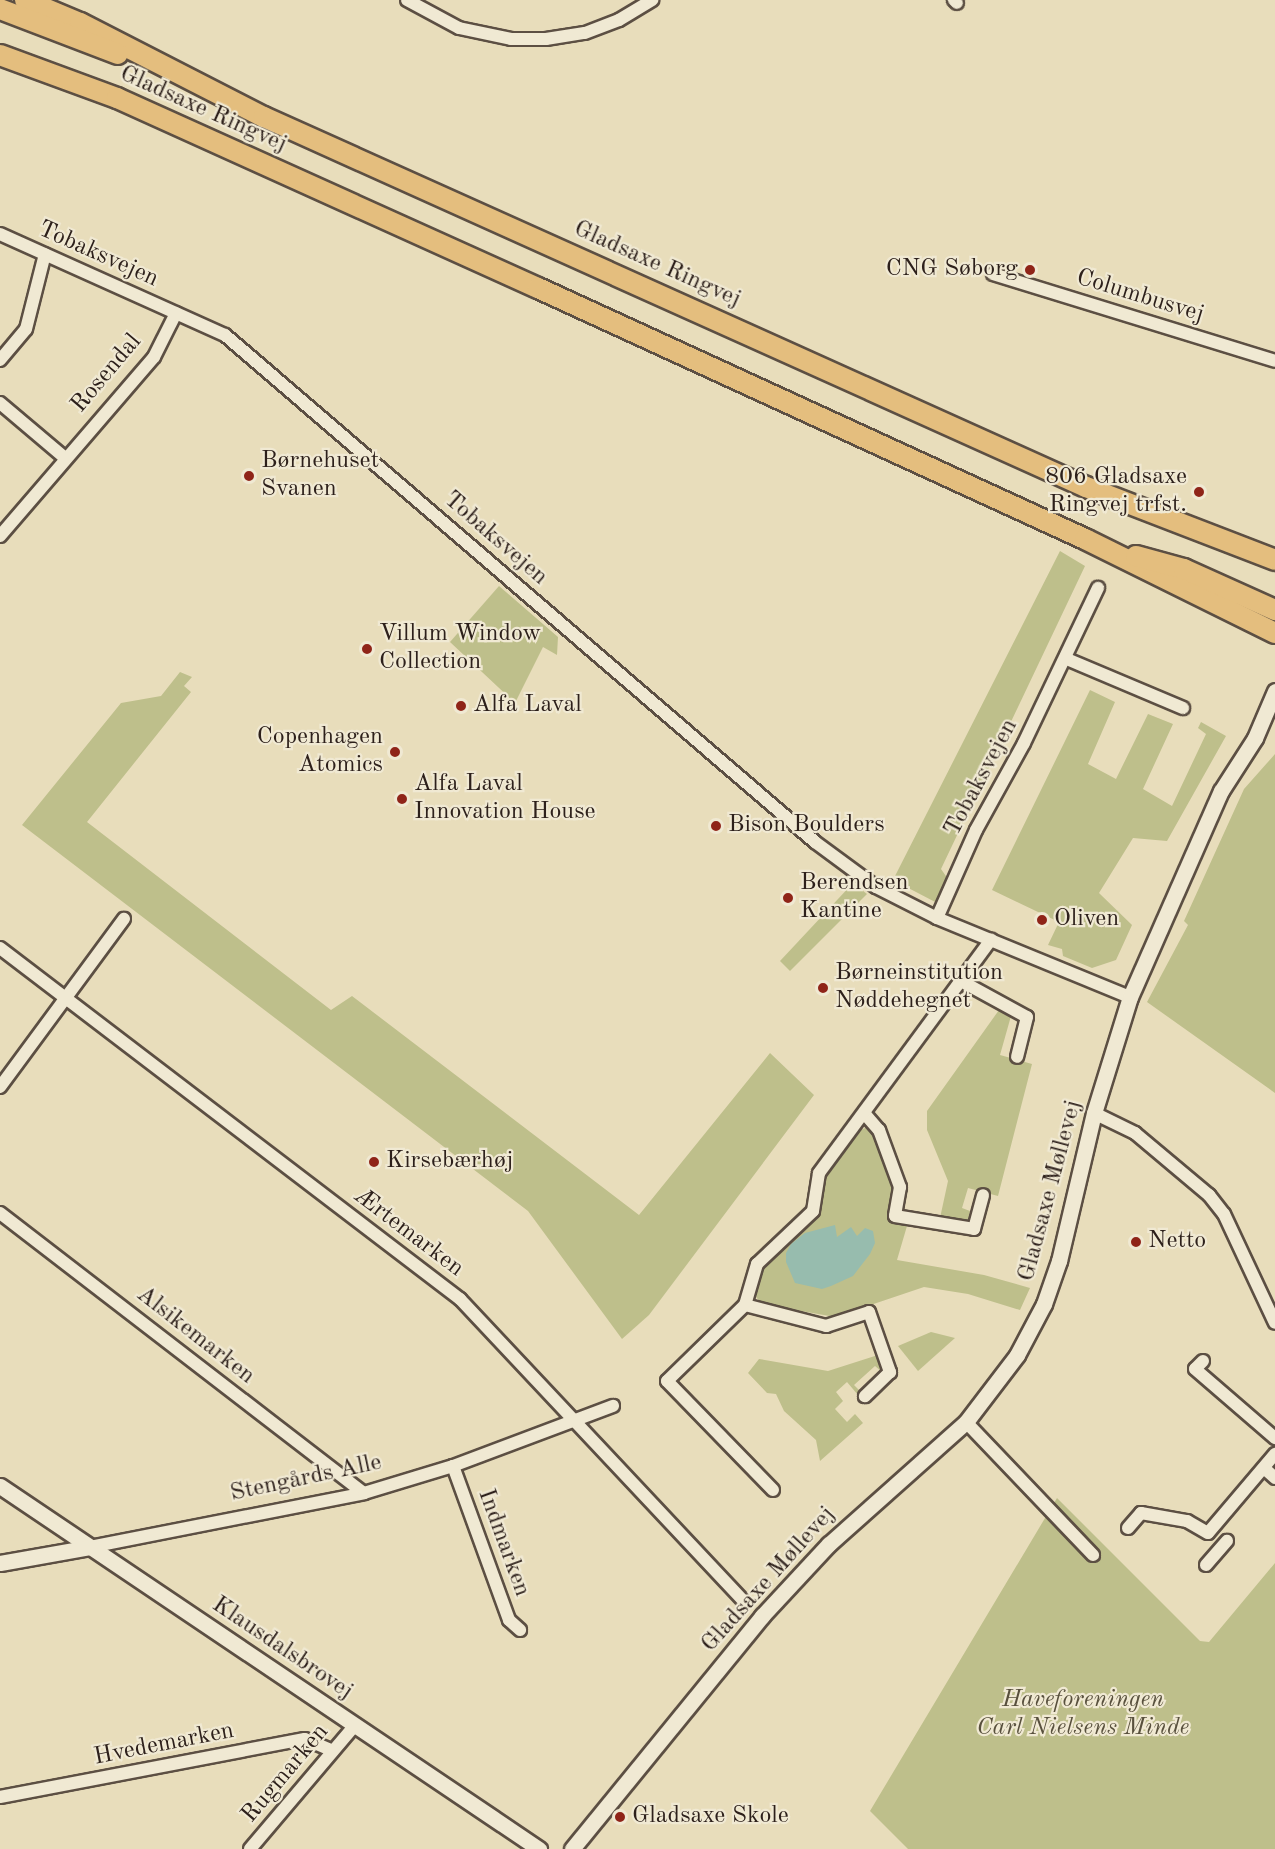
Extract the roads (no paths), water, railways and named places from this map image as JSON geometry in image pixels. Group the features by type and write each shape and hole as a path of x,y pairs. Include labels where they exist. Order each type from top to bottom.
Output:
{"main road":[{"name":"Gladsaxe Ringvej","path":"26,0 167,66 264,117 1086,487 1275,560"},
{"path":"0,9 108,51 167,66"},
{"name":"Gladsaxe Ringvej","path":"0,55 117,98 1102,547 1275,633"},
{"name":"Gladsaxe Ringvej","path":"1102,547 1184,569 1275,610"}],"street":[{"path":"407,0 459,28 511,39 546,39 585,33 619,21 652,0"},
{"name":"Tobaksvejen","path":"0,234 225,334 815,842 876,887 937,918 1130,997"},
{"path":"0,360 26,329 45,254"},
{"name":"Columbusvej","path":"993,274 1275,361"},
{"name":"Rosendal","path":"0,536 154,357 176,313"},
{"path":"0,403 65,458"},
{"name":"Tobaksvejen","path":"937,918 976,830 1066,659 1098,588"},
{"path":"1066,659 1183,708"},
{"name":"Gladsaxe Møllevej","path":"572,1849 741,1641 821,1552 966,1422 1002,1378 1044,1304 1059,1261 1094,1113 1130,997 1221,791 1255,738 1275,691"},
{"path":"0,1087 124,920"},
{"path":"773,1490 663,1384 745,1305 757,1264 813,1211 819,1173 991,940"},
{"name":"Ærtemarken","path":"0,948 460,1299 745,1602"},
{"path":"961,981 1027,1017 1017,1057"},
{"path":"864,1113 879,1130 900,1187 896,1216 974,1228 983,1195"},
{"path":"1094,1113 1135,1133 1209,1195 1224,1215 1275,1323"},
{"name":"Alsikemarken","path":"0,1213 364,1493"},
{"path":"745,1305 826,1326 868,1312 890,1372 865,1396"},
{"path":"1203,1360 1195,1369 1275,1438"},
{"name":"Stengårds Alle","path":"0,1563 364,1493 453,1466 613,1406"},
{"path":"966,1422 1093,1555"},
{"path":"1208,1533 1275,1454"},
{"name":"Indmarken","path":"453,1466 508,1620 520,1630"},
{"path":"1264,1468 1275,1478"},
{"name":"Klausdalsbrovej","path":"0,1486 539,1849"},
{"path":"1128,1528 1141,1513 1187,1521 1225,1543 1206,1565"},
{"name":"Rugmarken","path":"250,1849 355,1725"},
{"name":"Hvedemarken","path":"0,1797 306,1739 333,1751"}],"place":[{"name":"CNG Søborg","path":"1030,270"},
{"name":"Børnehuset Svanen","path":"249,476"},
{"name":"806 Gladsaxe Ringvej trfst.","path":"1199,492"},
{"name":"Villum Window Collection","path":"367,649"},
{"name":"Alfa Laval","path":"461,706"},
{"name":"Copenhagen Atomics","path":"395,752"},
{"name":"Alfa Laval Innovation House","path":"402,799"},
{"name":"Bison Boulders","path":"716,826"},
{"name":"Berendsen Kantine","path":"788,898"},
{"name":"Oliven","path":"1042,920"},
{"name":"Børneinstitution Nøddehegnet","path":"823,988"},
{"name":"Kirsebærhøj","path":"374,1162"},
{"name":"Netto","path":"1136,1242"},
{"name":"Gladsaxe Skole","path":"620,1817"}],"park label":[{"name":"Haveforeningen Carl Nielsens Minde","path":"1083,1715"}]}
